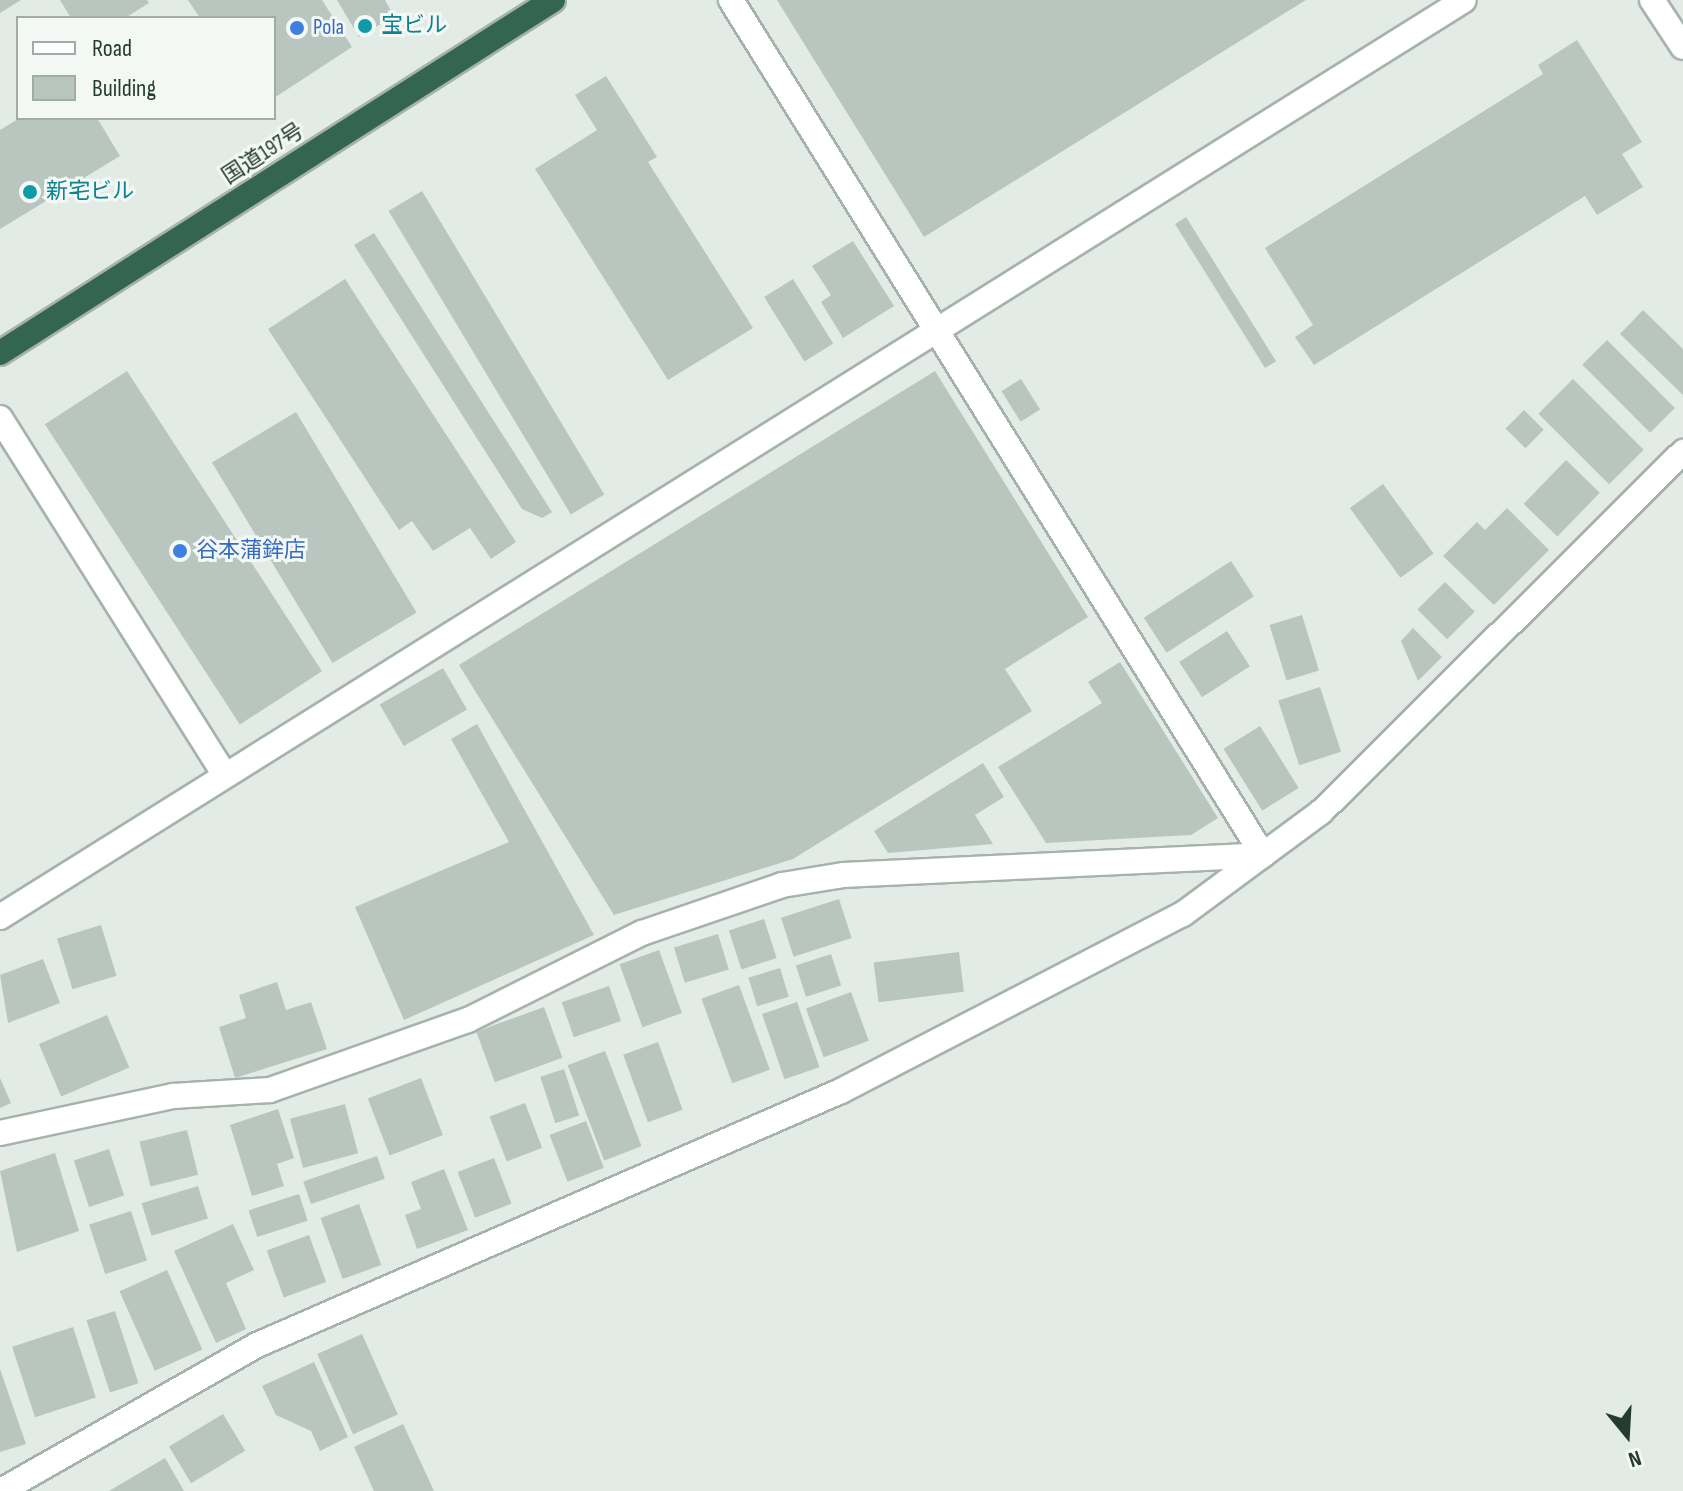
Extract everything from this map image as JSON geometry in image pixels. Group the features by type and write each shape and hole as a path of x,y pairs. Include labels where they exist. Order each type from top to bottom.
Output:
{"highway":[{"name":"国道197号","path":"0,353 553,0"}],"street":[{"path":"731,0 938,326 1263,855"},
{"path":"0,917 938,326 1464,0"},
{"path":"1652,0 1683,47"},
{"path":"0,418 225,775"},
{"path":"1,1491 257,1345 841,1091 1183,914 1321,812 1683,452"},
{"path":"0,1133 173,1096 270,1090 468,1020 642,933 782,885 844,875 1263,855"}],"building":[{"path":"0,0 21,0 0,13"},
{"path":"60,0 147,0 149,3 128,16 70,16"},
{"path":"188,0 322,0 352,47 276,97 276,16 199,16"},
{"name":"宝ビル","path":"337,0 385,0 394,16 359,37"},
{"path":"777,0 1306,0 924,237"},
{"path":"1577,40 1642,142 1622,154 1643,187 1597,215 1585,196 1314,365 1295,337 1313,325 1265,248 1543,74 1538,65"},
{"path":"606,76 657,157 648,162 753,328 668,380 535,169 597,130 575,95"},
{"name":"新宅ビル","path":"17,120 98,120 120,156 0,229 0,130"},
{"path":"422,191 604,494 571,515 389,211"},
{"path":"1186,217 1276,361 1265,368 1175,224"},
{"path":"374,233 552,512 542,518 522,509 354,245"},
{"path":"853,241 894,306 843,338 821,302 831,295 812,266"},
{"path":"345,279 516,542 491,559 470,528 433,551 412,521 399,530 268,329"},
{"path":"793,279 833,343 804,361 764,297"},
{"path":"1643,310 1683,349 1683,395 1620,334"},
{"path":"1607,340 1675,408 1650,433 1582,365"},
{"path":"127,371 322,671 240,725 45,424"},
{"path":"935,371 1088,617 1005,669 1032,711 793,859 614,915 459,665"},
{"path":"1021,379 1040,410 1021,422 1001,391"},
{"path":"1573,379 1644,450 1609,484 1538,414"},
{"path":"1524,410 1544,430 1525,448 1506,428"},
{"path":"296,412 417,613 333,663 212,462"},
{"path":"1566,460 1600,493 1557,537 1524,504"},
{"path":"1383,484 1434,554 1400,578 1350,508"},
{"path":"1507,508 1549,550 1494,605 1443,556 1477,522 1485,530"},
{"path":"1231,561 1254,596 1167,653 1144,618"},
{"path":"1445,582 1475,612 1447,639 1417,610"},
{"path":"1302,615 1319,670 1286,680 1269,625"},
{"path":"1413,628 1442,657 1418,681 1401,641"},
{"path":"1227,631 1250,666 1202,697 1179,662"},
{"path":"1120,662 1218,818 1191,835 1046,843 998,767 1102,703 1088,682"},
{"path":"443,668 467,710 404,746 380,704"},
{"path":"1320,687 1341,752 1299,765 1278,701"},
{"path":"477,724 594,935 404,1020 355,907 509,842 451,739"},
{"path":"1260,726 1299,788 1262,811 1224,749"},
{"path":"983,763 1004,797 975,815 993,844 888,853 874,831"},
{"path":"839,899 852,938 794,957 781,918"},
{"path":"764,919 777,958 741,969 729,930"},
{"path":"101,925 116,976 73,989 57,938"},
{"path":"718,934 729,969 685,983 674,947"},
{"path":"659,950 682,1013 642,1027 620,964"},
{"path":"959,952 964,992 879,1002 874,962"},
{"path":"831,954 841,985 806,997 796,965"},
{"path":"43,959 60,1003 8,1023 0,975"},
{"path":"780,968 789,997 757,1006 748,978"},
{"path":"277,982 286,1010 311,1002 327,1049 235,1078 219,1027 246,1018 239,995"},
{"path":"739,985 770,1070 732,1083 701,999"},
{"path":"609,986 621,1021 574,1037 562,1002"},
{"path":"851,992 869,1041 824,1057 806,1008"},
{"path":"797,1002 819,1067 784,1079 762,1014"},
{"path":"544,1007 562,1058 495,1082 476,1032"},
{"path":"107,1015 129,1067 61,1096 39,1044"},
{"path":"658,1042 683,1110 648,1122 623,1055"},
{"path":"605,1051 642,1146 604,1161 568,1065"},
{"path":"564,1069 579,1116 555,1123 540,1077"},
{"path":"0,1078 11,1103 0,1108"},
{"path":"421,1078 443,1135 390,1155 368,1098"},
{"path":"525,1103 542,1148 507,1161 490,1117"},
{"path":"345,1104 358,1153 303,1168 290,1119"},
{"path":"278,1109 294,1158 277,1164 284,1186 252,1196 230,1125"},
{"path":"586,1121 604,1168 568,1182 550,1135"},
{"path":"187,1130 198,1175 151,1186 139,1142"},
{"path":"109,1149 124,1196 89,1207 74,1160"},
{"path":"55,1153 79,1231 17,1252 0,1171"},
{"path":"377,1156 385,1179 311,1204 303,1181"},
{"path":"494,1158 512,1204 475,1218 458,1172"},
{"path":"444,1169 468,1230 417,1249 405,1215 421,1209 411,1182"},
{"path":"198,1186 208,1219 152,1236 142,1203"},
{"path":"299,1194 308,1221 257,1237 249,1210"},
{"path":"359,1204 381,1265 343,1279 320,1218"},
{"path":"131,1211 147,1260 105,1274 89,1225"},
{"path":"233,1224 254,1270 226,1283 246,1329 216,1343 174,1251"},
{"path":"309,1235 326,1282 284,1297 267,1250"},
{"path":"167,1270 202,1349 155,1371 119,1291"},
{"path":"115,1311 138,1383 110,1393 86,1320"},
{"path":"73,1327 96,1397 35,1417 12,1347"},
{"path":"362,1334 398,1414 353,1434 317,1354"},
{"path":"314,1362 348,1437 320,1451 311,1431 276,1415 262,1386"},
{"path":"0,1369 26,1444 0,1452"},
{"path":"223,1414 245,1451 191,1483 169,1446"},
{"path":"403,1424 434,1491 374,1491 354,1447"},
{"path":"165,1458 184,1491 109,1491"}],"place":[{"name":"宝ビル","path":"365,26"},
{"name":"Pola","path":"297,28"},
{"name":"新宅ビル","path":"30,192"},
{"name":"谷本蒲鉾店","path":"180,551"}]}
